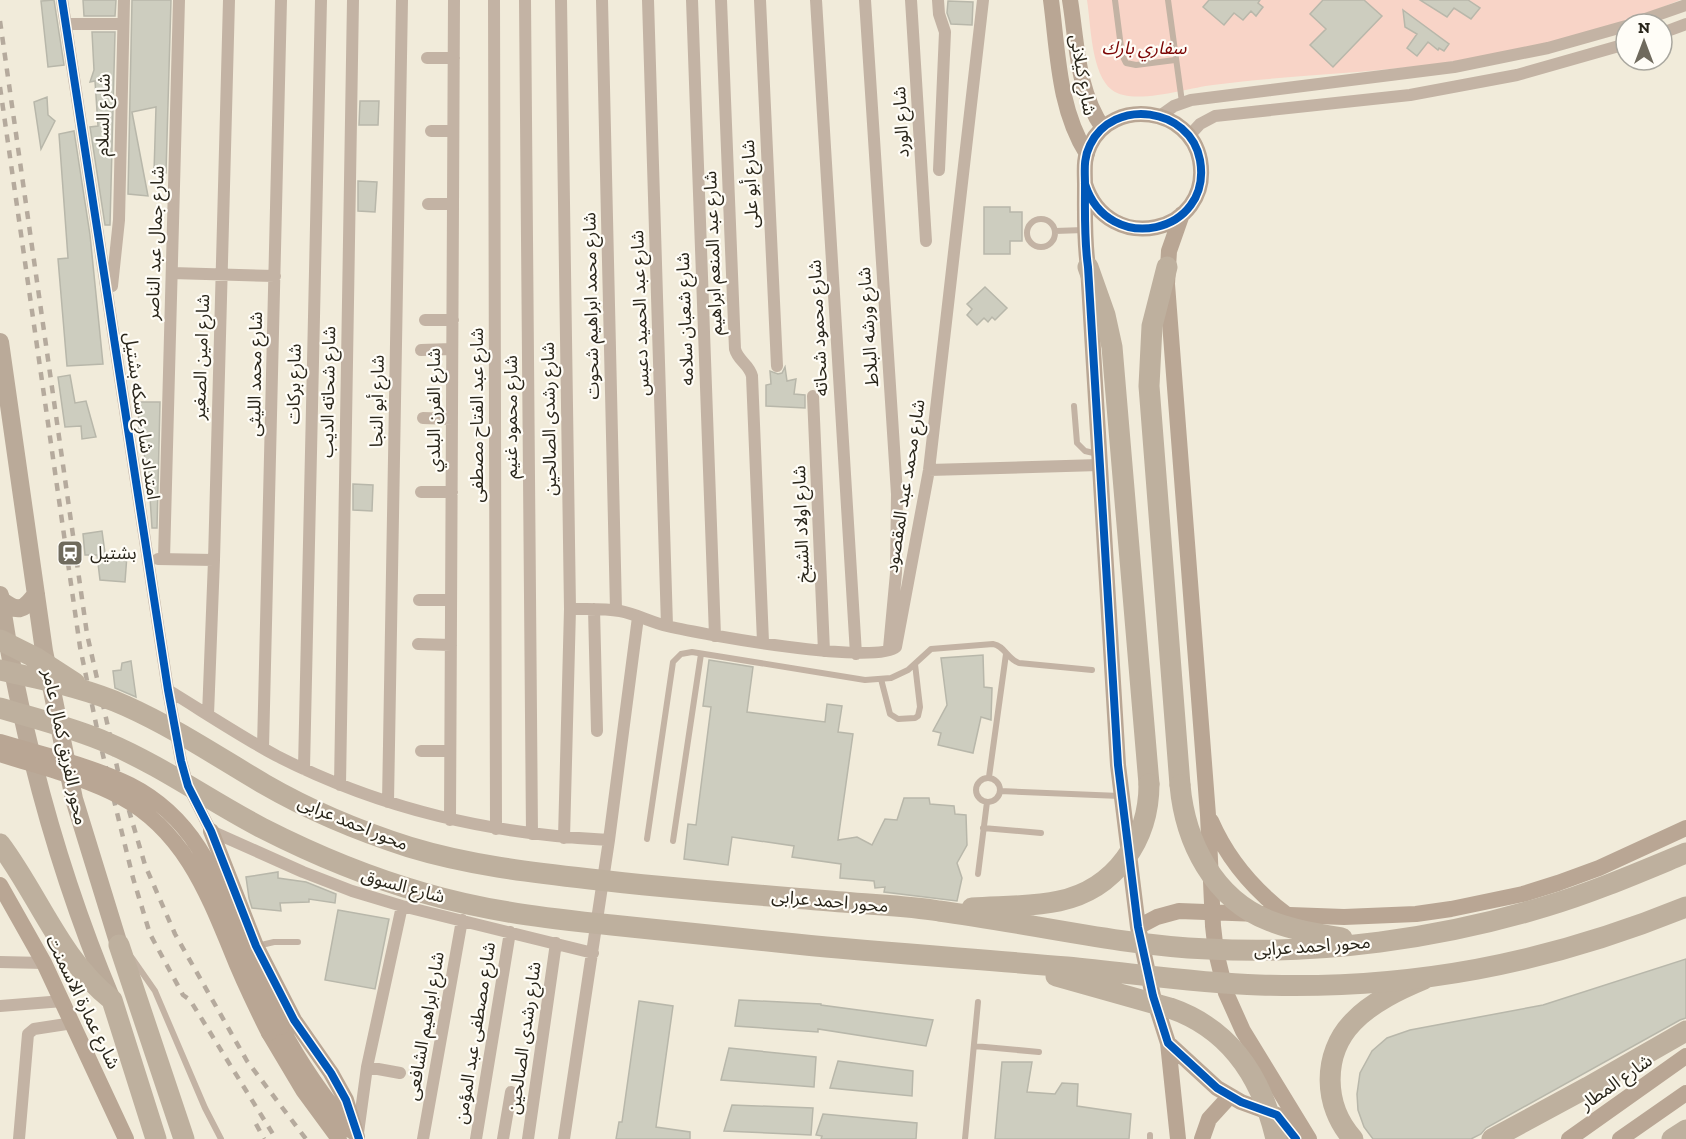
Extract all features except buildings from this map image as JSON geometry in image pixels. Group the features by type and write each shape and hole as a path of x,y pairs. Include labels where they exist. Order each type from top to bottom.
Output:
{"highway":[{"path":"936,910 1044,904 1073,898 1087,892 1111,875 1130,853 1147,813 1149,768 1112,347 1105,315 1088,267"},
{"path":"1167,267 1152,326 1149,386 1181,793 1187,826 1196,850 1214,879 1252,912 1267,921 1297,930 1366,943"},
{"path":"4,645 38,659 85,690"},
{"name":"محور احمد عرابى","path":"0,670 85,690 126,706 158,722 265,785 323,814 384,839 446,857 515,871 670,888 936,910 1177,947 1247,951 1287,950 1366,943 1442,932 1516,915 1582,895 1686,853"},
{"name":"محور احمد عرابى","path":"0,708 105,741 176,778 261,828 340,864 423,893 469,905 548,919 884,953 1006,961 1256,985 1344,984 1430,977 1494,966 1557,952 1607,937 1686,907"},
{"path":"0,844 72,960 90,981 112,1000"},
{"name":"محور الفريق كمال عامر","path":"119,945 184,1138"},
{"path":"1006,961 1170,1008 1211,1028 1233,1047 1250,1072 1263,1098 1276,1139"},
{"path":"1353,1139 1341,1122 1331,1097 1330,1071 1338,1045 1348,1028 1362,1013 1401,990 1430,977"},
{"name":"محور الفريق كمال عامر","path":"112,1000 156,1139"},
{"path":"1492,1139 1686,1031"},
{"path":"1672,1139 1686,1130"}],"main road":[{"name":"محور الفريق كمال عامر","path":"0,342 44,651 74,799 119,945"},
{"path":"1,600 13,609 21,609 30,603 36,594"},
{"name":"محور الفريق كمال عامر","path":"0,595 4,645 51,834 84,930 112,1000"},
{"path":"4,645 44,651"}],"street":[{"name":"امتداد شارع سكه بشتيل","path":"62,0 168,690 188,786 211,831"},
{"name":"شارع السلام","path":"110,303 118,220 124,0"},
{"name":"شارع جمال عبد الناصر","path":"164,559 179,0"},
{"name":"شارع امين الصغير","path":"208,715 229,0"},
{"name":"شارع محمد الليثى","path":"263,748 281,0"},
{"name":"شارع بركات","path":"304,769 321,0"},
{"name":"شارع شحاته الديب","path":"340,785 352,0"},
{"name":"شارع أبو النجا","path":"388,802 402,0"},
{"name":"شارع الفرن البلدي","path":"450,820 454,0"},
{"name":"شارع عبد الفتاح مصطفى","path":"494,0 496,829"},
{"name":"شارع محمود غنيم","path":"525,0 532,834"},
{"name":"شارع رشدى الصالحين","path":"561,0 570,609 564,838"},
{"name":"شارع محمد ابراهيم شحوت","path":"602,0 616,610"},
{"name":"شارع عبد الحميد دعبس","path":"648,0 667,626"},
{"name":"شارع شعبان سلامه","path":"692,0 715,636"},
{"name":"شارع عبد المنعم ابراهيم","path":"721,0 735,350 739,359 749,368 752,376 763,642"},
{"name":"شارع أبو على","path":"760,0 777,366"},
{"name":"شارع محمود شحاته","path":"816,0 856,654"},
{"name":"شارع ورشه البلاط","path":"865,0 897,494 896,573 889,651"},
{"name":"شارع الورد","path":"911,0 926,241"},
{"path":"938,0 939,14 945,32 939,170"},
{"name":"شارع محمد عبد المقصود","path":"889,651 897,644 929,470 983,0"},
{"name":"شارع كيلانى","path":"1051,0 1064,100 1072,128 1087,154"},
{"name":"شارع كيلانى","path":"1071,0 1083,88 1091,109 1103,128"},
{"path":"1666,12 1686,5"},
{"path":"66,24 123,24"},
{"path":"1160,116 1182,102 1407,74 1501,59 1614,29"},
{"path":"1189,136 1207,119 1223,114 1410,94 1517,75 1614,47"},
{"path":"427,58 454,58"},
{"path":"1407,74 1410,94"},
{"path":"1178,1139 1168,1043 1153,996 1138,927 1118,765 1084,230 1084,164 1090,144 1103,128 1124,116 1136,113 1160,116 1176,124 1189,136 1199,158 1200,182 1172,238 1167,267 1208,814 1216,951 1223,982 1234,1012 1253,1050 1309,1139"},
{"path":"431,131 453,131"},
{"path":"1085,184 1088,194 1100,212 1108,219 1129,228 1140,230 1162,226 1182,214"},
{"path":"428,204 453,204"},
{"path":"172,273 275,276"},
{"path":"425,320 453,320"},
{"path":"421,350 452,350"},
{"name":"شارع اولاد الشيخ","path":"813,396 824,651"},
{"path":"423,418 452,419"},
{"path":"929,470 1099,459"},
{"path":"421,492 452,492"},
{"path":"147,558 214,560"},
{"path":"419,600 451,600"},
{"path":"570,609 616,610 667,626 715,636 824,651 856,654 889,651"},
{"path":"594,609 597,731"},
{"path":"564,1139 593,953 638,617"},
{"path":"418,644 451,645"},
{"path":"168,690 263,748 304,769 388,802 450,820 496,829 564,838 609,840"},
{"path":"0,742 112,777 147,795 175,818 199,846 209,862 244,946 275,1030 303,1090 339,1139"},
{"path":"422,752 450,752"},
{"path":"0,754 91,784 121,797 150,816 173,839 186,855 204,886 249,992 315,1084 358,1138"},
{"path":"1208,814 1224,848 1240,871 1258,892 1287,915"},
{"path":"1138,927 1168,913 1190,911 1287,915 1392,915 1487,903 1540,889 1599,868 1686,828"},
{"path":"211,831 256,946 294,1020 346,1100 358,1138"},
{"name":"شارع السوق","path":"211,831 311,875 402,906 593,953"},
{"name":"شارع عمارة الاسمنت","path":"0,885 63,1001 126,1139"},
{"path":"358,1138 367,1067 402,906"},
{"name":"شارع ابراهيم الشافعى","path":"423,1139 462,920"},
{"name":"شارع مصطفى عبد المؤمن","path":"476,1139 510,932"},
{"name":"شارع رشدى الصالحين","path":"528,1139 556,943"},
{"path":"0,962 44,963"},
{"path":"0,1006 63,1001"},
{"path":"20,1139 28,1034 34,1029 73,1023"},
{"path":"1168,1043 1217,1088 1241,1102 1277,1115 1296,1139"},
{"name":"شارع المطار","path":"1569,1139 1686,1056"},
{"path":"367,1067 400,1073"},
{"path":"503,1139 511,1092"},
{"path":"1620,1139 1686,1093"},
{"path":"1202,1139 1209,1119 1230,1096"}],"lane":[{"path":"1114,0 1122,56 1126,63 1136,65 1175,60"},
{"path":"1168,0 1182,102"},
{"path":"1039,219 1049,222 1055,231 1052,242 1043,247 1032,244 1026,235 1029,225 1039,219"},
{"path":"1055,231 1084,230"},
{"path":"1074,406 1077,443 1099,459"},
{"path":"647,839 673,663 681,654 687,652 865,680 882,679 900,674 931,649 993,644 1003,649 1014,662 1092,670"},
{"path":"673,842 701,654"},
{"path":"989,777 1006,654"},
{"path":"882,679 890,714 898,719 915,718 921,707 915,664"},
{"path":"989,777 998,782 1000,791 996,800 987,802 978,798 975,789 980,780 989,777"},
{"path":"1000,791 1122,796"},
{"path":"978,874 987,802"},
{"path":"984,828 1041,833"},
{"path":"256,946 274,942 298,942"},
{"path":"119,945 146,975 156,991 205,1108 221,1139"},
{"path":"965,1139 978,1002"},
{"path":"974,1046 1039,1052"}],"green space":[{"name":"سفاري بارك","path":"1087,0 1680,0 1651,12 1614,12 1614,25 1574,36 1464,60 1235,82 1161,95 1121,95 1112,90 1100,73 1093,48"}],"railway":[{"path":"0,21 87,634 120,780 145,865 175,934 247,1061 306,1139"},
{"path":"0,87 80,647 100,743 133,878 150,934 183,995 190,1000 276,1139"},
{"path":"256,1124 264,1139"}],"cycle path":[{"path":"62,0 168,690 181,761 188,786 211,831 256,946 294,1020 331,1073 346,1100 359,1139"},
{"path":"1085,184 1097,207 1114,221 1135,228 1156,227 1175,219 1191,205 1200,185 1200,160 1193,142 1182,129 1167,119 1150,115 1132,115 1115,120 1101,130 1090,145 1085,160 1085,170 1085,236 1118,765 1138,927 1153,996 1168,1043 1217,1088 1241,1102 1277,1115 1296,1139"}],"place":[{"name":"بشتيل","path":"70,553"}]}
